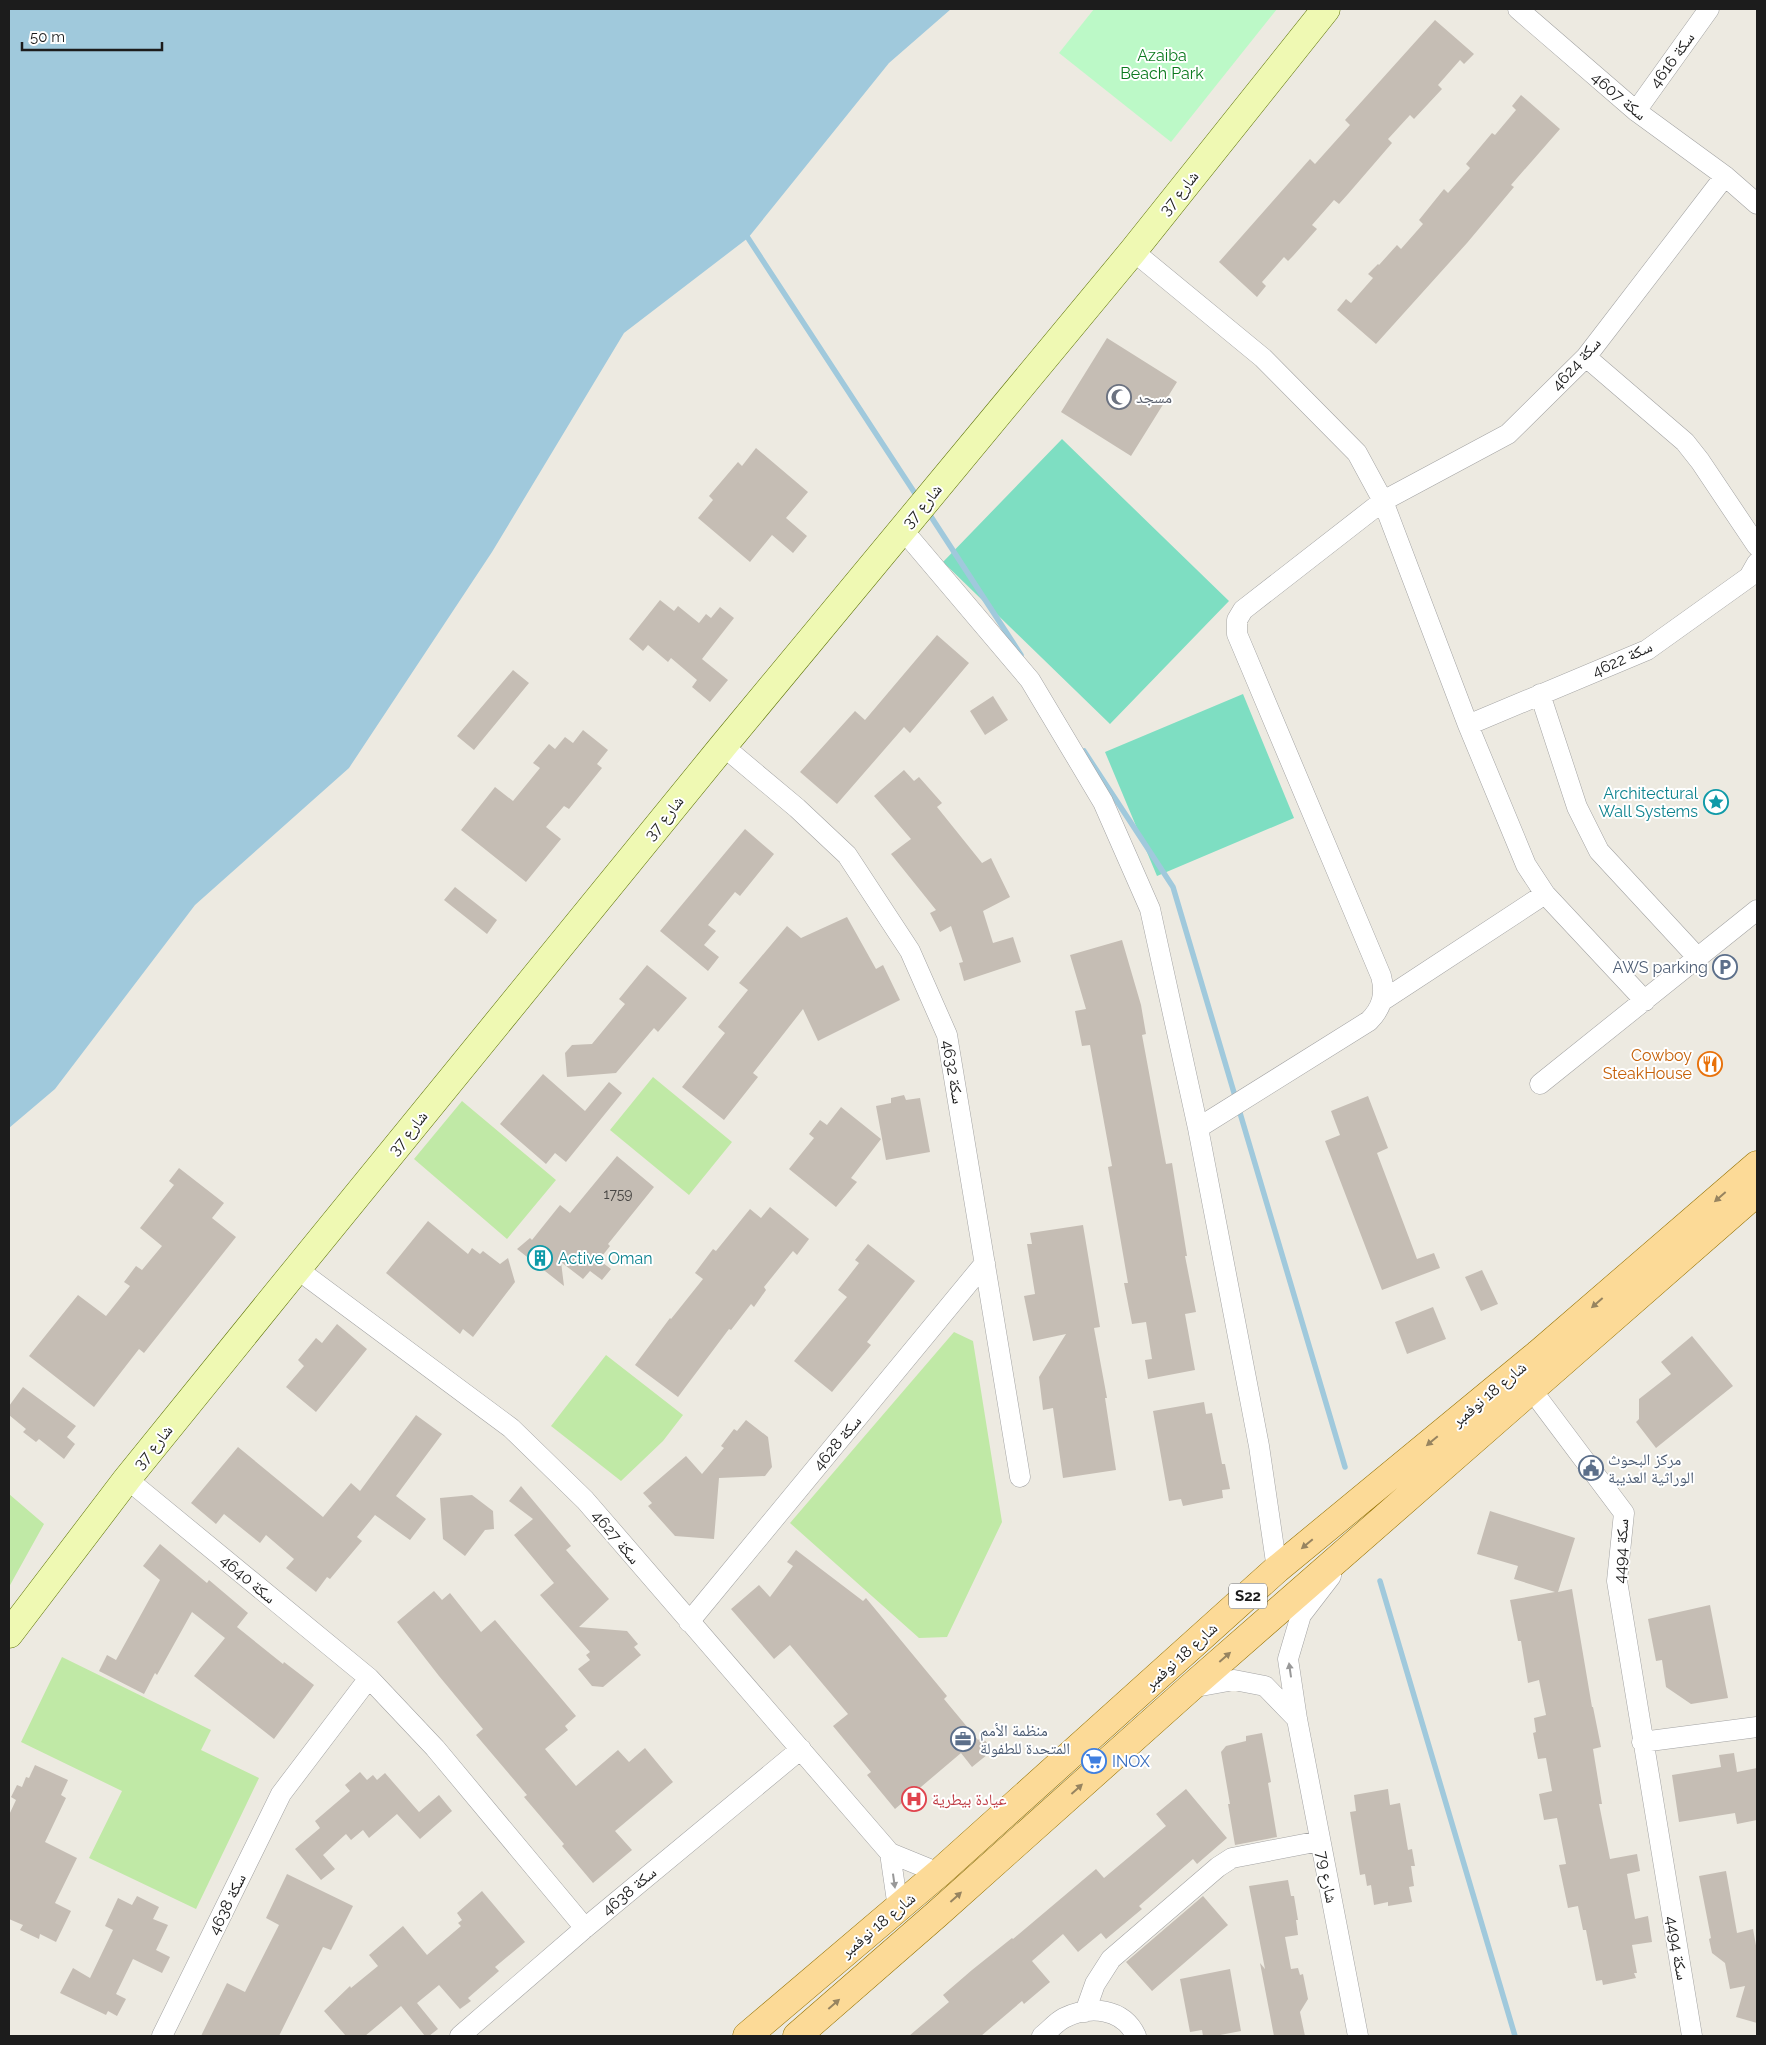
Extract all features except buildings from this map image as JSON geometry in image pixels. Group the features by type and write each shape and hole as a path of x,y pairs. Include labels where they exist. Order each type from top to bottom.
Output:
{"main road":[{"name":"شارع 18 نوفمبر","path":"747,2036 939,1873 1277,1569 1538,1354 1757,1165"},
{"name":"شارع 18 نوفمبر","path":"797,2036 944,1908 1190,1688 1757,1192"}],"street":[{"name":"شارع 37","path":"9,1634 127,1479 297,1269 723,746 1133,251 1326,9"},
{"name":"سكة 4607","path":"1518,9 1636,111 1725,176 1757,204"},
{"name":"سكة 4616","path":"1636,111 1709,9"},
{"name":"سكة 4624","path":"1382,1001 1383,984 1381,976 1237,634 1237,620 1243,610 1383,501 1508,434 1586,358 1725,176"},
{"path":"1133,251 1264,358 1357,453 1383,501 1468,724 1526,865 1545,894 1645,1001"},
{"path":"1586,358 1685,442 1700,461 1757,546"},
{"path":"903,530 1030,680 1103,802 1150,909 1198,1128 1259,1446 1277,1569"},
{"name":"سكة 4622","path":"1468,724 1647,650 1749,577 1757,563"},
{"path":"1540,694 1577,807 1599,851 1698,958"},
{"name":"سكة 4632","path":"723,746 798,808 847,855 910,951 947,1034 1020,1477"},
{"path":"1198,1128 1369,1021 1382,1001 1545,894"},
{"path":"1540,1084 1757,910"},
{"name":"سكة 4628","path":"689,1622 985,1263"},
{"name":"سكة 4627","path":"297,1269 511,1428 585,1500 890,1853 939,1873"},
{"name":"سكة 4494","path":"1531,1389 1624,1513 1617,1580 1642,1742 1692,2036"},
{"name":"سكة 4640","path":"127,1479 369,1678 435,1748 585,1928"},
{"name":"79 شارع","path":"1356,1543 1301,1615 1288,1659 1296,1719 1358,2036"},
{"name":"سكة 4638","path":"162,2036 281,1794 369,1678"},
{"path":"1190,1688 1234,1680 1265,1686 1296,1719"},
{"path":"1642,1742 1757,1727"},
{"name":"سكة 4638","path":"460,2036 585,1928 801,1749"},
{"path":"1085,2012 1095,1984 1111,1959 1218,1867 1232,1858 1320,1840"},
{"path":"890,1853 898,1908"},
{"path":"1042,2036 1063,2018 1085,2012 1109,2011 1131,2026 1136,2036"}],"green space":[{"name":"Azaiba Beach Park","path":"1094,9 1277,9 1171,142 1059,53"},
{"path":"1062,439 1229,601 1110,724 943,562"},
{"path":"1243,694 1294,818 1157,876 1105,752"},
{"path":"653,1077 732,1142 689,1195 610,1130"},
{"path":"462,1101 556,1180 507,1239 414,1159"},
{"path":"954,1332 973,1341 1002,1522 947,1637 919,1638 790,1523"},
{"path":"606,1355 683,1415 663,1441 621,1481 551,1426"},
{"path":"9,1494 44,1524 9,1587"},
{"path":"62,1657 211,1730 201,1750 259,1778 196,1909 89,1858 122,1791 21,1742"}],"water":[{"path":"9,9 951,9 889,63 748,238 624,333 492,552 349,768 195,905 55,1089 9,1128"}],"waterway":[{"path":"748,238 918,498"},
{"path":"928,512 1021,655"},
{"path":"1084,751 1173,887 1345,1467"},
{"path":"1380,1581 1515,2036"}],"place":[{"name":"مسجد","path":"1119,397"},
{"name":"Architectural Wall Systems","path":"1716,802"},
{"name":"AWS parking","path":"1725,967"},
{"name":"Cowboy SteakHouse","path":"1710,1064"},
{"name":"Active Oman","path":"540,1258"},
{"name":"مركز البحوث الوراثية العذيبة","path":"1591,1468"},
{"name":"منظمة الأمم المتحدة للطفولة","path":"963,1739"},
{"name":"INOX","path":"1094,1761"},
{"name":"عيادة بيطرية","path":"914,1799"}]}
